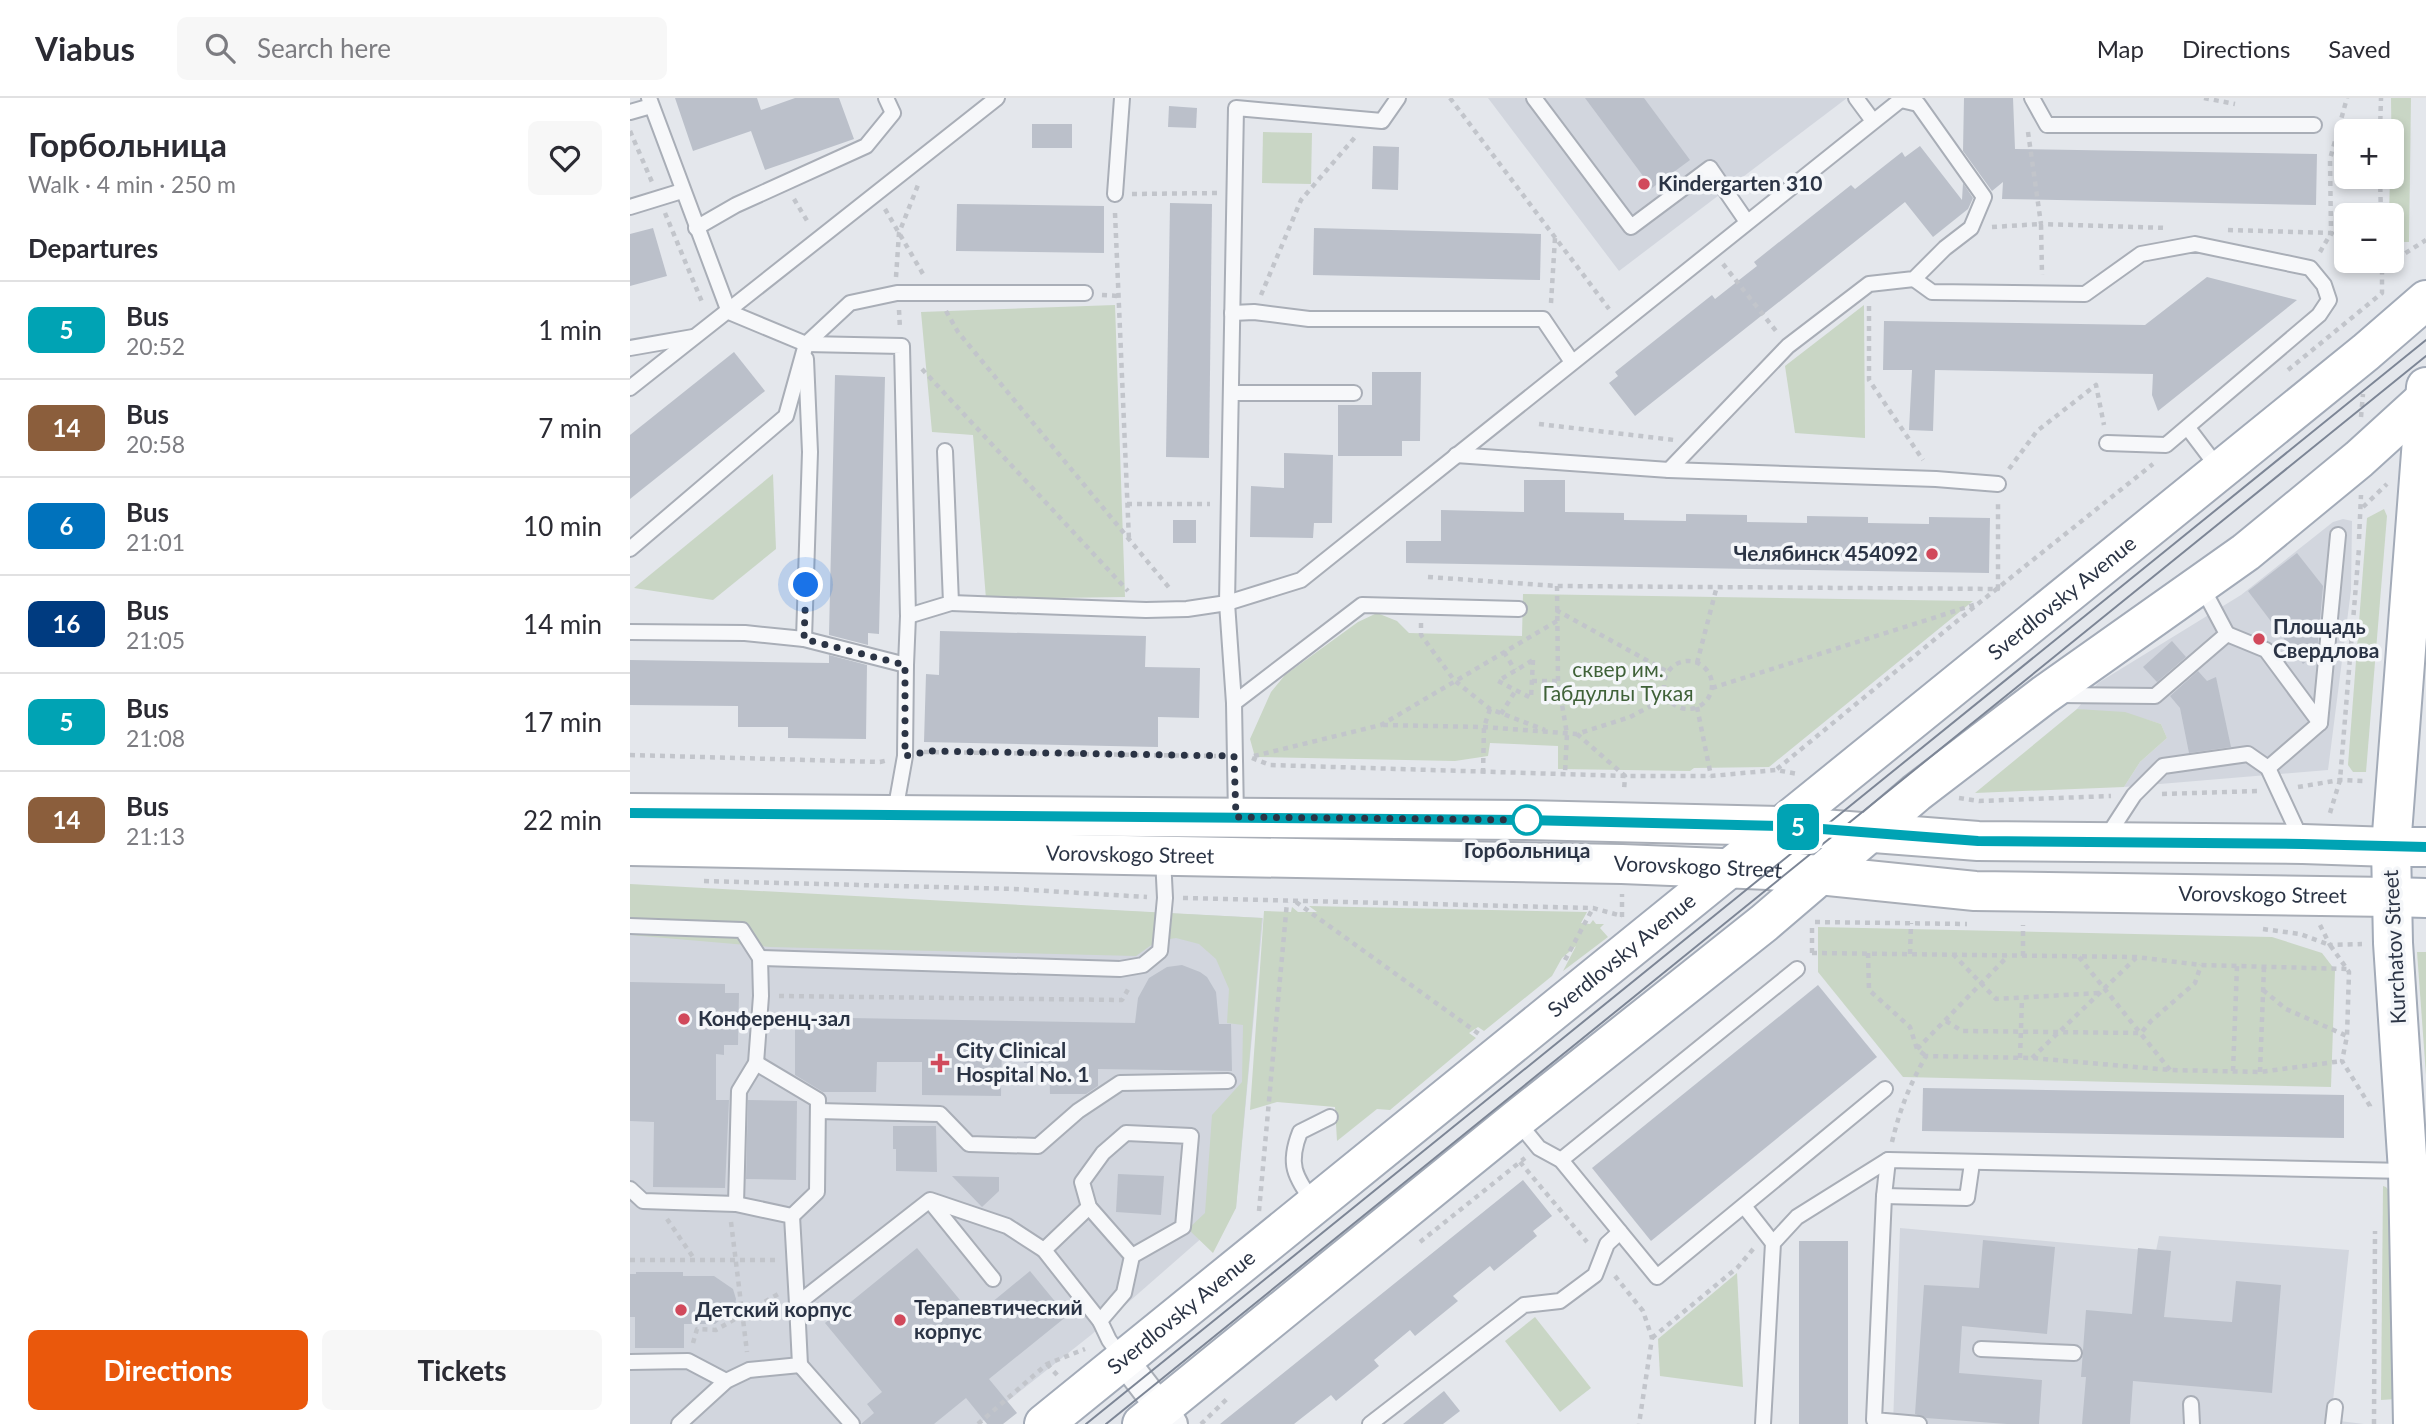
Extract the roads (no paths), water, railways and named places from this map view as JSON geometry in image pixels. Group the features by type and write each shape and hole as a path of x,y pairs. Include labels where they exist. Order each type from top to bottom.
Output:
{"main road":[{"name":"Sverdlovsky Avenue","path":"1044,1424 1731,869 2366,352 2426,300"},
{"name":"Kurchatov Street","path":"2413,1424 2408,1171 2409,847 2396,782 2421,517 2426,395"},
{"path":"1159,1419 1516,1120 1765,923 1916,793 2044,695 2246,552 2349,467 2426,395"},
{"name":"Vorovskogo Street","path":"630,813 1236,817 1783,826 1978,841 2409,847"},
{"name":"Vorovskogo Street","path":"630,846 1622,864 1731,869 1975,891 2409,897"}],"street":[{"path":"1123,1359 1159,1419"}],"lane":[{"path":"696,228 736,205 866,146 893,113 886,98"},
{"path":"630,388 997,98"},
{"path":"1115,194 1122,98"},
{"path":"1236,817 1234,703 1227,603 1236,108 1382,121 1398,98"},
{"path":"1534,98 1631,227 1710,168 1747,222"},
{"path":"1856,98 1873,121"},
{"path":"2032,98 2047,125 2314,125"},
{"path":"908,617 951,603 1187,609 1227,603 1301,580 1873,121 1902,99 1918,104 1984,197 1971,228 1945,248 1914,279 1869,284 1788,346 1669,470"},
{"path":"630,112 650,102 729,312 806,344 902,346 908,617 905,756 895,814"},
{"path":"630,207 682,191"},
{"path":"1914,279 1932,292 2085,294 2141,254 2195,244 2310,268 2324,285 2329,300 2319,315 2166,445 2107,443"},
{"path":"630,549 786,416 806,344 850,303 897,293 1085,293"},
{"path":"1233,313 1254,312 1309,319 1543,319 1572,362"},
{"path":"630,348 694,337"},
{"path":"804,639 810,452 806,344"},
{"path":"1231,393 1354,393"},
{"path":"2188,428 2220,471"},
{"path":"945,451 951,603"},
{"path":"1456,455 1669,470 1936,479 1998,484"},
{"path":"2268,768 2320,723 2339,535"},
{"path":"2201,585 2227,634 2266,650 2320,723"},
{"path":"1234,703 1362,605 1519,609"},
{"path":"630,632 745,633 804,639 905,665"},
{"path":"2044,695 2155,696 2227,634"},
{"path":"2103,842 2134,795 2163,766 2248,754 2268,768 2303,844"},
{"path":"760,958 1120,969 1143,965 1160,951 1165,898 1163,854"},
{"path":"630,926 742,930 760,958 761,996 756,1063 739,1091 732,1204"},
{"path":"1561,1160 1797,969"},
{"path":"756,1063 818,1100 817,1192 792,1216 800,1364 852,1424"},
{"path":"818,1111 940,1114 969,1144 1038,1146 1077,1111 1120,1083 1228,1081"},
{"path":"1516,1120 1539,1148 1561,1160 1657,1277 1885,1089"},
{"path":"1315,1205 1293,1169 1293,1150 1300,1132 1330,1117"},
{"path":"1100,1321 1124,1293 1132,1256 1182,1227 1191,1136 1125,1133 1103,1153 1082,1182 1089,1206 1132,1256"},
{"path":"1763,1424 1773,1243 1797,1217 1888,1160 2408,1171"},
{"path":"1888,1160 1874,1420 1919,1424"},
{"path":"1884,1196 1967,1198 1972,1163"},
{"path":"630,1189 643,1201 732,1204 792,1216"},
{"path":"797,1304 930,1200"},
{"path":"930,1200 1007,1226 1044,1250 1100,1321 1109,1340 1123,1359"},
{"path":"930,1200 993,1279"},
{"path":"1044,1250 1089,1206"},
{"path":"1744,1206 1773,1243"},
{"path":"1370,1424 1524,1305 1560,1301 1595,1275 1607,1244 1620,1232"},
{"path":"1981,1349 2074,1353"},
{"path":"630,1362 688,1361 726,1381"},
{"path":"679,1424 726,1381 749,1370 800,1364"},
{"path":"2191,1404 2192,1424"},
{"path":"2333,1424 2335,1407"}],"tram line":[{"path":"1086,1424 2426,340"},
{"path":"1106,1424 2426,356"}],"place":[{"name":"Kindergarten 310","path":"1644,184"},
{"name":"Челябинск 454092","path":"1932,554"},
{"name":"Площадь Свердлова","path":"2259,639"},
{"name":"Горбольница","path":"1527,820"},
{"name":"Конференц-зал","path":"684,1019"},
{"name":"City Clinical Hospital No. 1","path":"940,1063"},
{"name":"Детский корпус","path":"681,1310"},
{"name":"Терапевтический корпус","path":"900,1320"}],"park label":[{"name":"сквер им. Габдуллы Тукая","path":"1618,682"}]}
